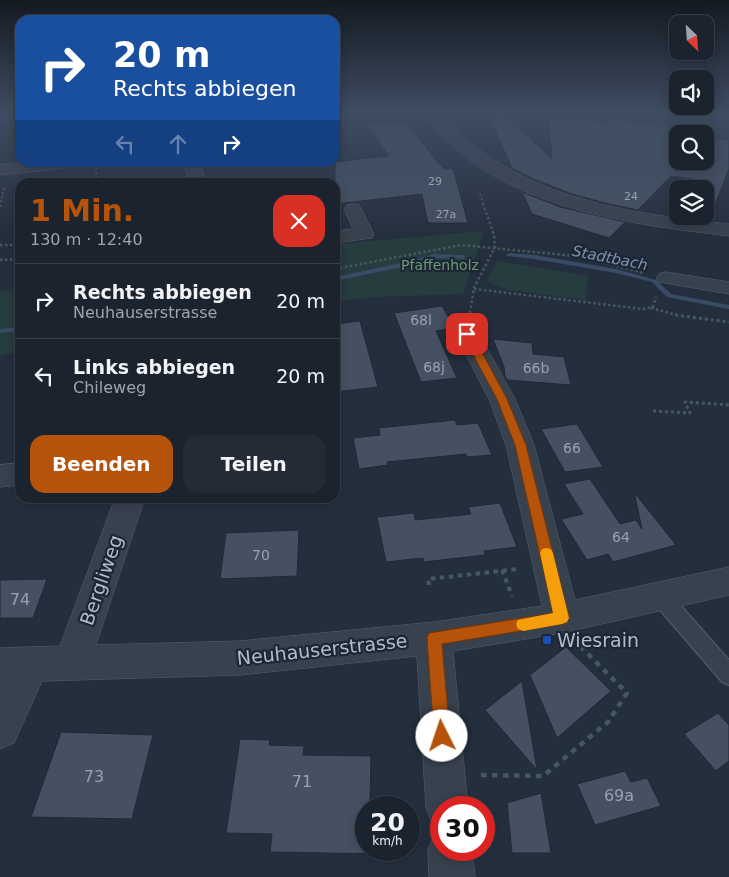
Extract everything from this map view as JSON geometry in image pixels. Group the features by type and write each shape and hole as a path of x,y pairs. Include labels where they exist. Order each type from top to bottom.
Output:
{"street":[{"path":"471,153 516,180 571,200 655,221 729,230"},
{"path":"0,170 28,167"},
{"path":"340,236 365,234 353,209"},
{"path":"666,278 729,288"},
{"path":"467,334 502,399 520,445 562,618"},
{"path":"0,476 15,474"},
{"name":"Bergliweg","path":"72,662 128,503"},
{"name":"Neuhauserstrasse","path":"16,664 240,658 434,638 562,618 729,581"},
{"path":"434,638 446,791"},
{"path":"0,729 16,664"},
{"path":"451,861 452,877"}],"lane":[{"path":"661,597 729,675"}],"path":[{"path":"0,207 4,188"},
{"path":"467,334 474,289 495,247 494,235 480,194"},
{"path":"0,246 15,245"},
{"path":"340,268 461,246 495,247 576,256 666,278"},
{"path":"0,260 15,259"},
{"path":"474,289 633,308 650,308 683,317 729,322"},
{"path":"650,308 653,307 656,298"},
{"path":"653,411 690,413 685,402 729,405"},
{"path":"429,585 428,579 502,570 550,568"},
{"path":"446,791 543,776 608,722 627,693 580,647 562,618"}],"green space":[{"name":"Pfaffenholz","path":"484,231 463,294 375,297 340,301 340,244"},
{"path":"497,261 588,276 586,300 508,290 486,281"},
{"path":"15,288 15,352 0,356 0,292"}],"building":[{"path":"387,153 431,153 444,169 453,168 468,223 428,223 422,194 340,203 340,178 335,178 335,167 340,167 340,161 389,156"},
{"path":"505,153 546,153 552,159 552,153 669,153 669,170 714,170 714,153 729,153 729,169 714,207 714,180 671,176 638,210 572,194 512,168"},
{"path":"522,192 560,207 625,222 609,238 532,214"},
{"path":"442,306 455,328 436,331 457,378 421,382 394,313"},
{"path":"360,321 378,387 340,391 340,323"},
{"path":"493,339 532,343 533,354 564,357 571,385 507,380"},
{"path":"455,420 457,425 478,423 492,455 467,457 466,454 387,462 388,465 359,469 353,438 380,435 379,428"},
{"path":"577,424 603,467 565,472 541,429"},
{"path":"590,479 620,524 636,520 642,529 634,492 676,545 613,562 608,554 587,560 561,519 583,514 564,484"},
{"path":"500,503 517,547 484,551 485,555 424,562 423,558 386,562 377,517 414,513 415,520 471,514 468,507"},
{"path":"299,530 297,576 220,579 226,533"},
{"path":"47,579 33,618 0,618 0,580"},
{"path":"566,647 611,691 557,738 530,675"},
{"path":"522,681 537,770 485,710"},
{"path":"718,713 729,725 729,761 716,771 684,734"},
{"path":"61,732 153,735 132,819 31,817"},
{"path":"240,739 270,740 269,745 304,746 303,755 371,756 370,796 355,796 355,854 270,852 272,834 226,833"},
{"path":"625,771 631,782 647,778 661,806 595,825 577,784"},
{"path":"541,793 551,853 512,853 507,803"}],"waterway":[{"name":"Stadtbach","path":"509,255 534,257 616,271 654,281 669,296 729,307"},
{"name":"Stadtbach","path":"340,278 411,263 434,256 463,257"},
{"name":"Stadtbach","path":"0,331 15,330"}],"slow traffic":[{"path":"523,624 562,618 546,553"}],"place":[{"name":"Wiesrain","path":"547,640"}],"route":[{"path":"442,736 434,638 562,618 520,445 502,399 467,334"}]}
